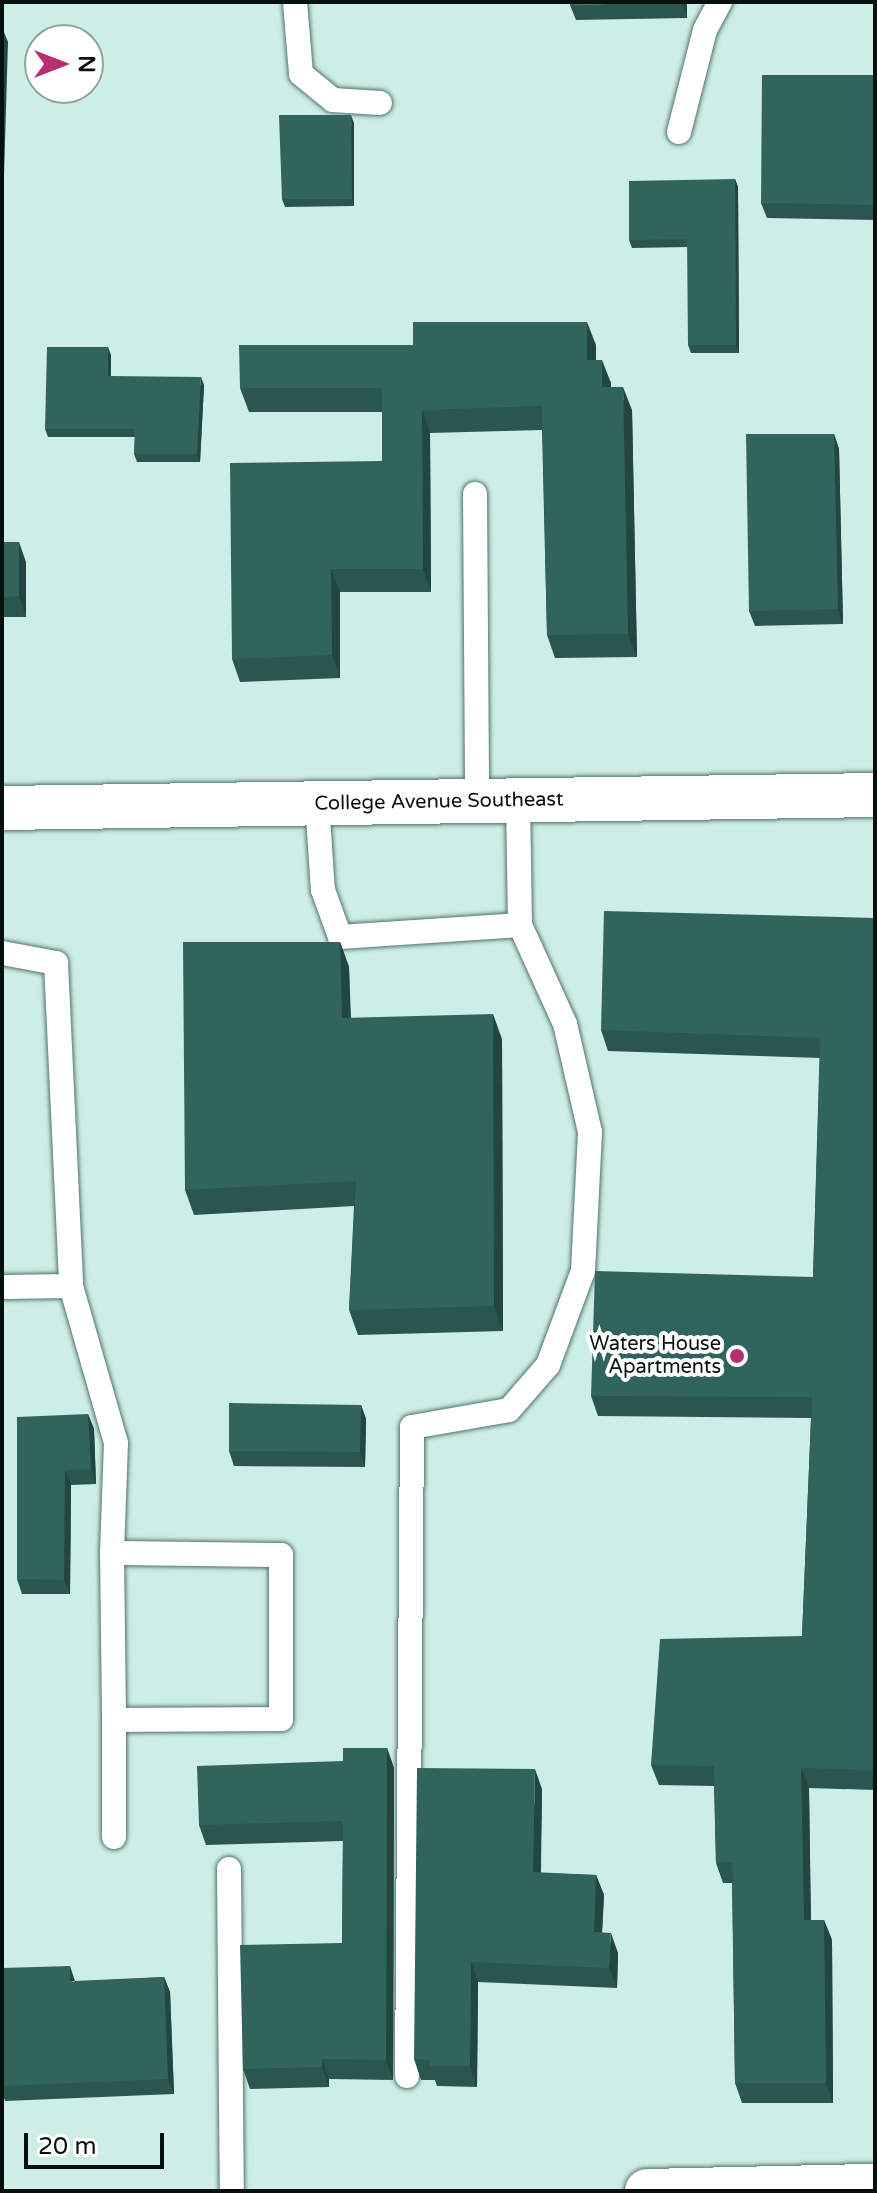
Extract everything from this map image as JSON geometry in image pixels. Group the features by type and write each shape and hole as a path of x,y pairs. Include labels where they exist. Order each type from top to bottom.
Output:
{"street":[{"name":"College Avenue Southeast","path":"2,808 875,795"},
{"path":"647,2191 875,2186"}],"lane":[{"path":"295,2 301,74 333,100 380,103"},
{"path":"679,132 705,30 720,2"},
{"path":"407,2076 412,1427 509,1410 548,1365 583,1271 590,1132 565,1024 520,925 498,801 475,494"},
{"path":"317,803 323,890 340,937 520,925"},
{"path":"2,953 56,963 71,1286 116,1443 112,1553 114,1837"},
{"path":"2,1287 71,1286"},
{"path":"112,1553 281,1555 281,1719 114,1720"},
{"path":"229,1869 232,2191"}],"building":[{"path":"570,2 682,2 682,3 570,5"},
{"path":"762,75 875,75 875,205 761,203"},
{"path":"279,115 351,115 352,199 282,199"},
{"path":"735,179 736,345 688,345 687,239 629,240 629,181"},
{"path":"413,322 587,322 587,360 602,360 602,387 623,387 628,634 547,635 542,406 422,410 423,569 331,569 332,655 232,659 230,463 382,461 382,388 240,388 239,345 413,345"},
{"path":"47,347 108,347 108,376 201,377 197,454 134,454 135,429 45,429"},
{"path":"746,434 834,434 838,609 749,611"},
{"path":"2,542 19,542 19,596 2,597"},
{"name":"Waters House Apartments","path":"604,911 875,918 875,1770 801,1768 804,1920 824,1920 826,2083 735,2083 732,1862 716,1863 714,1766 651,1765 660,1639 802,1636 812,1397 591,1396 595,1271 813,1277 820,1038 601,1030"},
{"path":"183,942 340,942 342,1018 493,1014 494,1306 349,1310 356,1181 185,1190"},
{"path":"229,1403 361,1405 360,1452 229,1451"},
{"path":"88,1414 91,1469 65,1470 64,1580 17,1579 17,1417"},
{"path":"343,1748 387,1748 386,2060 322,2059 322,2067 243,2069 240,1945 342,1943 343,1821 199,1825 197,1766 343,1761"},
{"path":"417,1768 535,1769 533,1872 596,1875 594,1932 611,1933 609,1968 471,1962 470,2066 430,2066 430,2060 414,2059"},
{"path":"70,1966 70,1982 164,1977 168,2079 2,2086 2,1968"}],"place":[{"name":"Waters House Apartments","path":"737,1356"}]}
